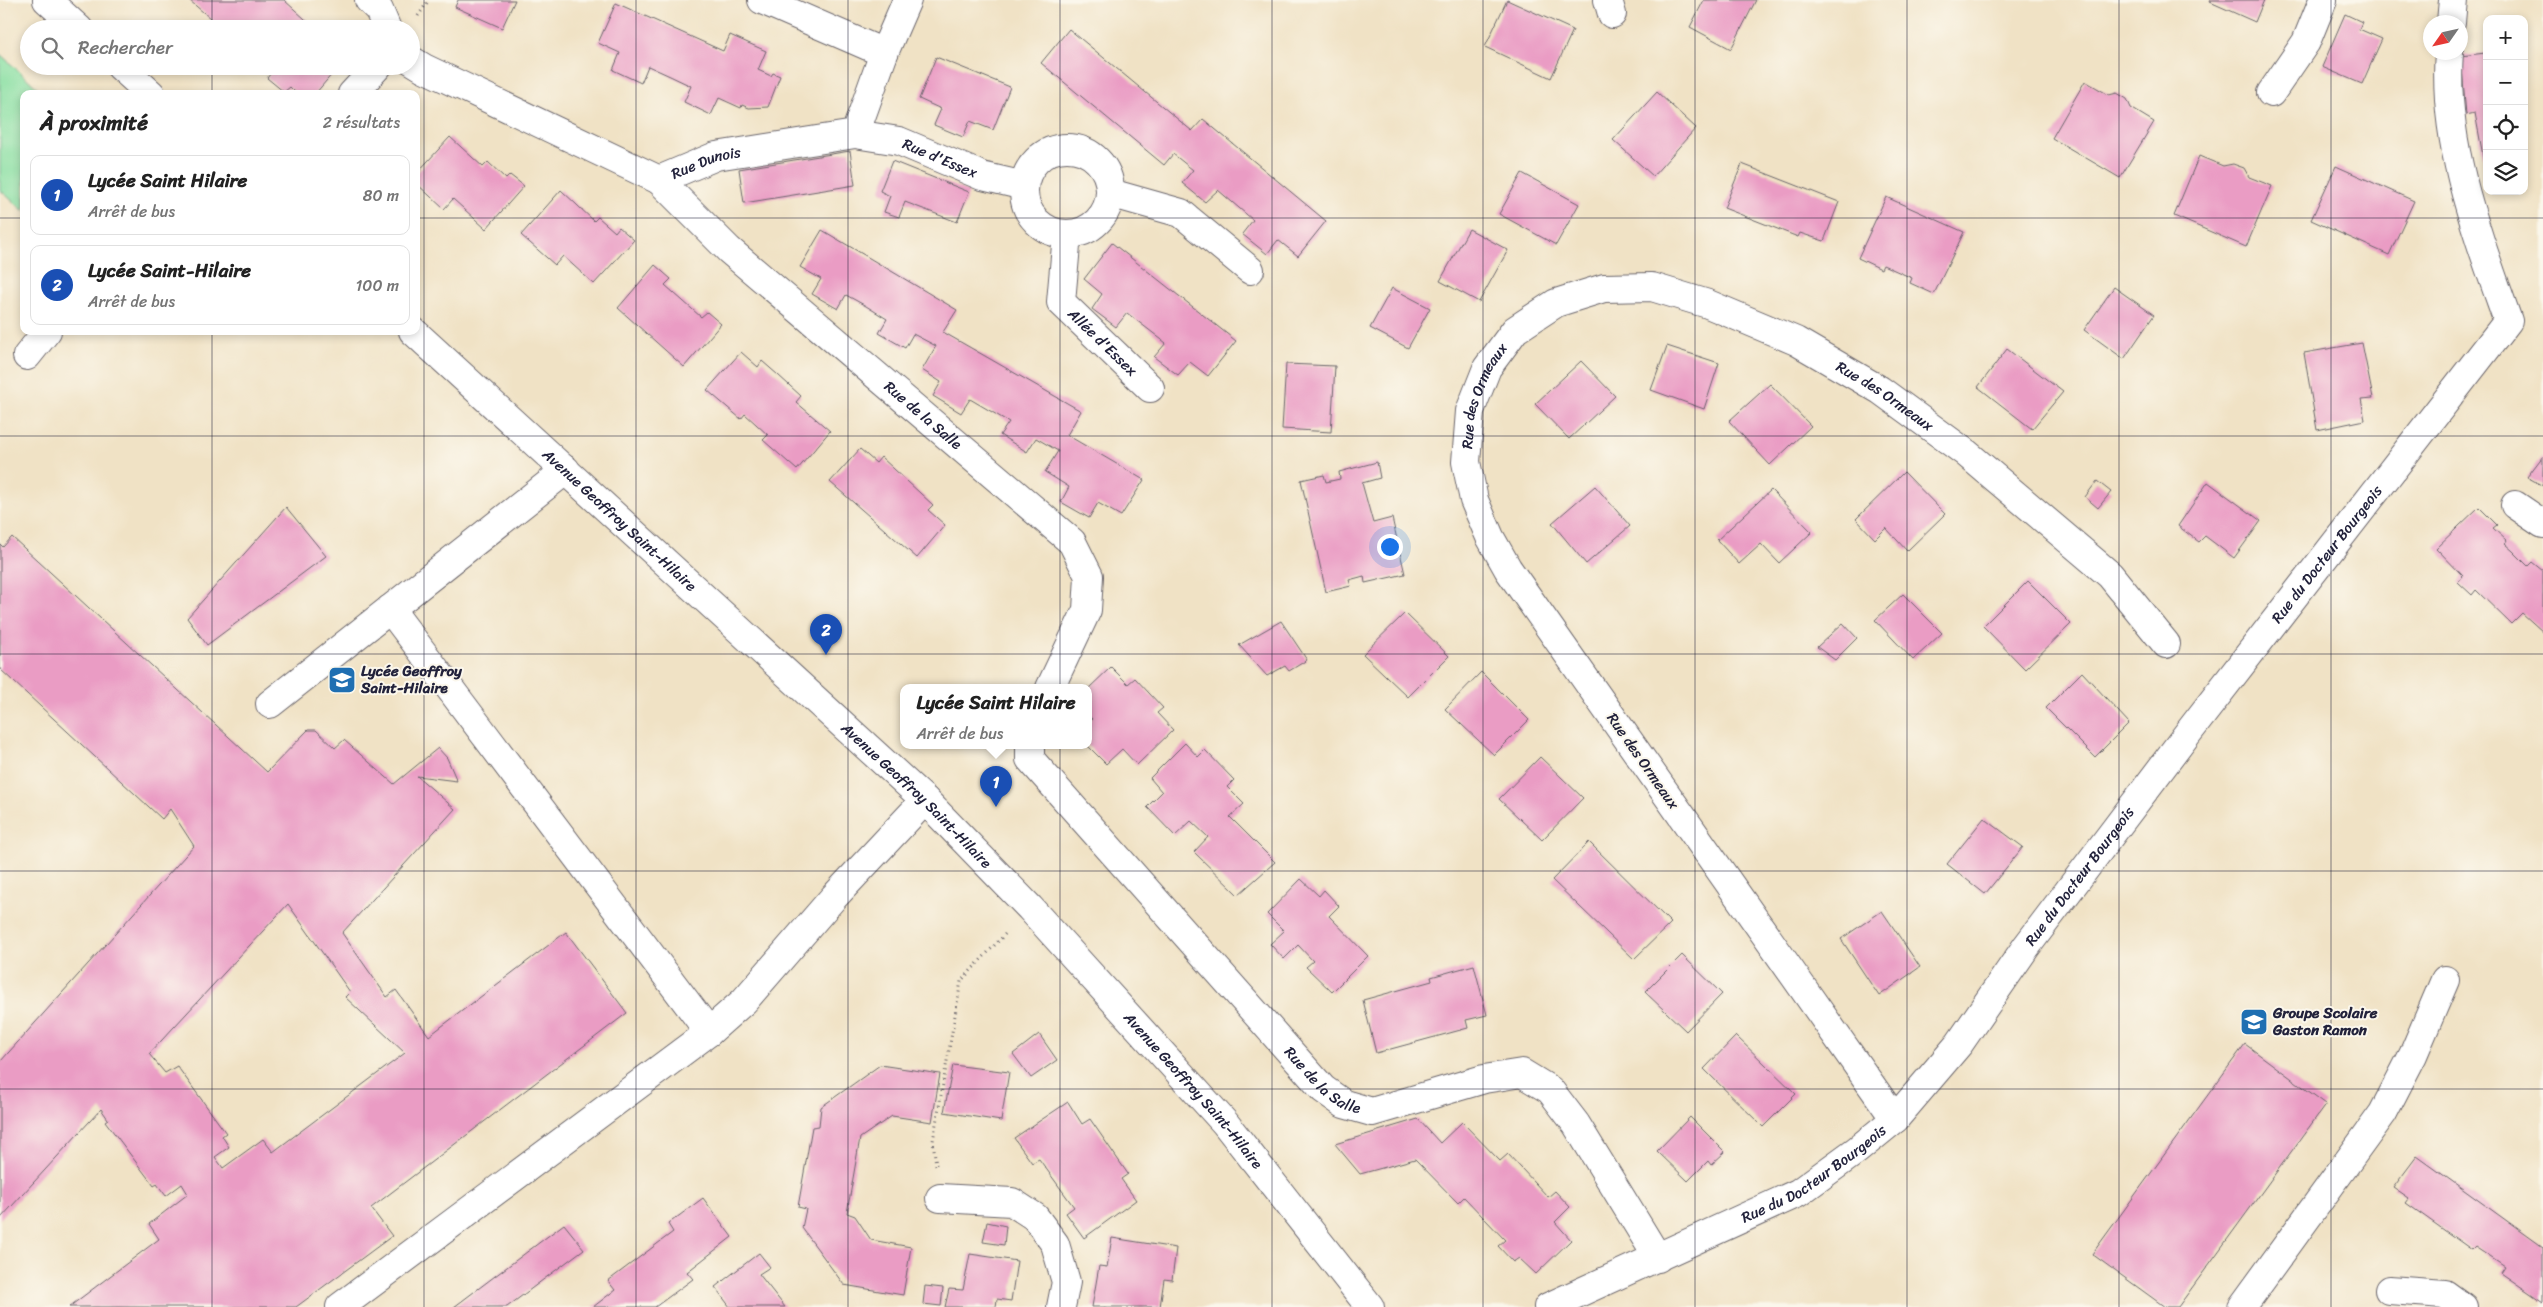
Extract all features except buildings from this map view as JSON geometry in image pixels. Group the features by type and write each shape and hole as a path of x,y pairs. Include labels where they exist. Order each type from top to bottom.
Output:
{"street":[{"path":"46,0 69,20"},
{"path":"369,0 379,10 383,20"},
{"path":"762,0 884,53"},
{"path":"855,134 884,53 908,0"},
{"path":"2271,93 2306,42 2323,0"},
{"path":"2452,15 2453,0"},
{"name":"Rue du Docteur Bourgeois","path":"1548,1307 1798,1193 1857,1150 1895,1119 1960,1044 2026,947 2188,733 2508,321 2477,232 2453,139 2449,60"},
{"name":"Rue Dunois","path":"420,66 659,180 716,156 855,134"},
{"path":"130,75 147,90"},
{"path":"356,90 370,75"},
{"name":"Rue d'Essex","path":"855,134 899,141 982,176 1024,186"},
{"path":"1073,148 1088,152 1099,161 1109,178 1110,193 1109,204 1101,218 1090,228 1067,234 1051,232 1036,222 1024,201 1024,186 1028,171 1043,154 1056,149 1073,148"},
{"name":"Rue de la Salle","path":"659,180 729,250 1072,542 1089,576 1087,610 1052,684"},
{"path":"1110,193 1180,213 1250,270"},
{"name":"Allée d'Essex","path":"1067,234 1061,302 1150,388"},
{"name":"Rue des Ormeaux","path":"1895,1119 1508,569 1490,537 1474,500 1466,462 1470,411 1487,368 1516,330 1556,303 1604,288 1652,287 1708,304 1796,342 1880,390 1958,448 2110,575 2166,644"},
{"path":"27,356 44,335"},
{"name":"Avenue Geoffroy Saint-Hilaire","path":"417,335 925,800 1030,908 1225,1123 1370,1307"},
{"path":"270,704 566,470"},
{"path":"2515,505 2543,524"},
{"path":"390,609 708,1032"},
{"name":"Rue de la Salle","path":"1030,749 1030,759 1323,1089 1344,1104 1372,1112 1484,1079 1522,1073 1550,1090 1576,1124 1658,1258"},
{"path":"340,1307 708,1032 744,1001 834,897 925,800"},
{"path":"2242,1307 2383,1113 2413,1055 2445,980"},
{"path":"940,1198 1012,1202 1035,1217 1055,1244 1066,1282 1061,1307"},
{"path":"2390,1290 2445,1294 2463,1307"}],"path":[{"path":"940,1198 933,1141 961,981 1030,908"}],"green space":[{"path":"0,54 20,72 20,75 23,75 40,90 20,90 20,208 0,190"}],"place":[{"name":"Lycée Saint-Hilaire","path":"826,655"},
{"name":"Lycée Geoffroy Saint-Hilaire","path":"342,680"},
{"name":"Lycée Saint Hilaire","path":"996,807"},
{"name":"Groupe Scolaire Gaston Ramon","path":"2254,1022"}]}
